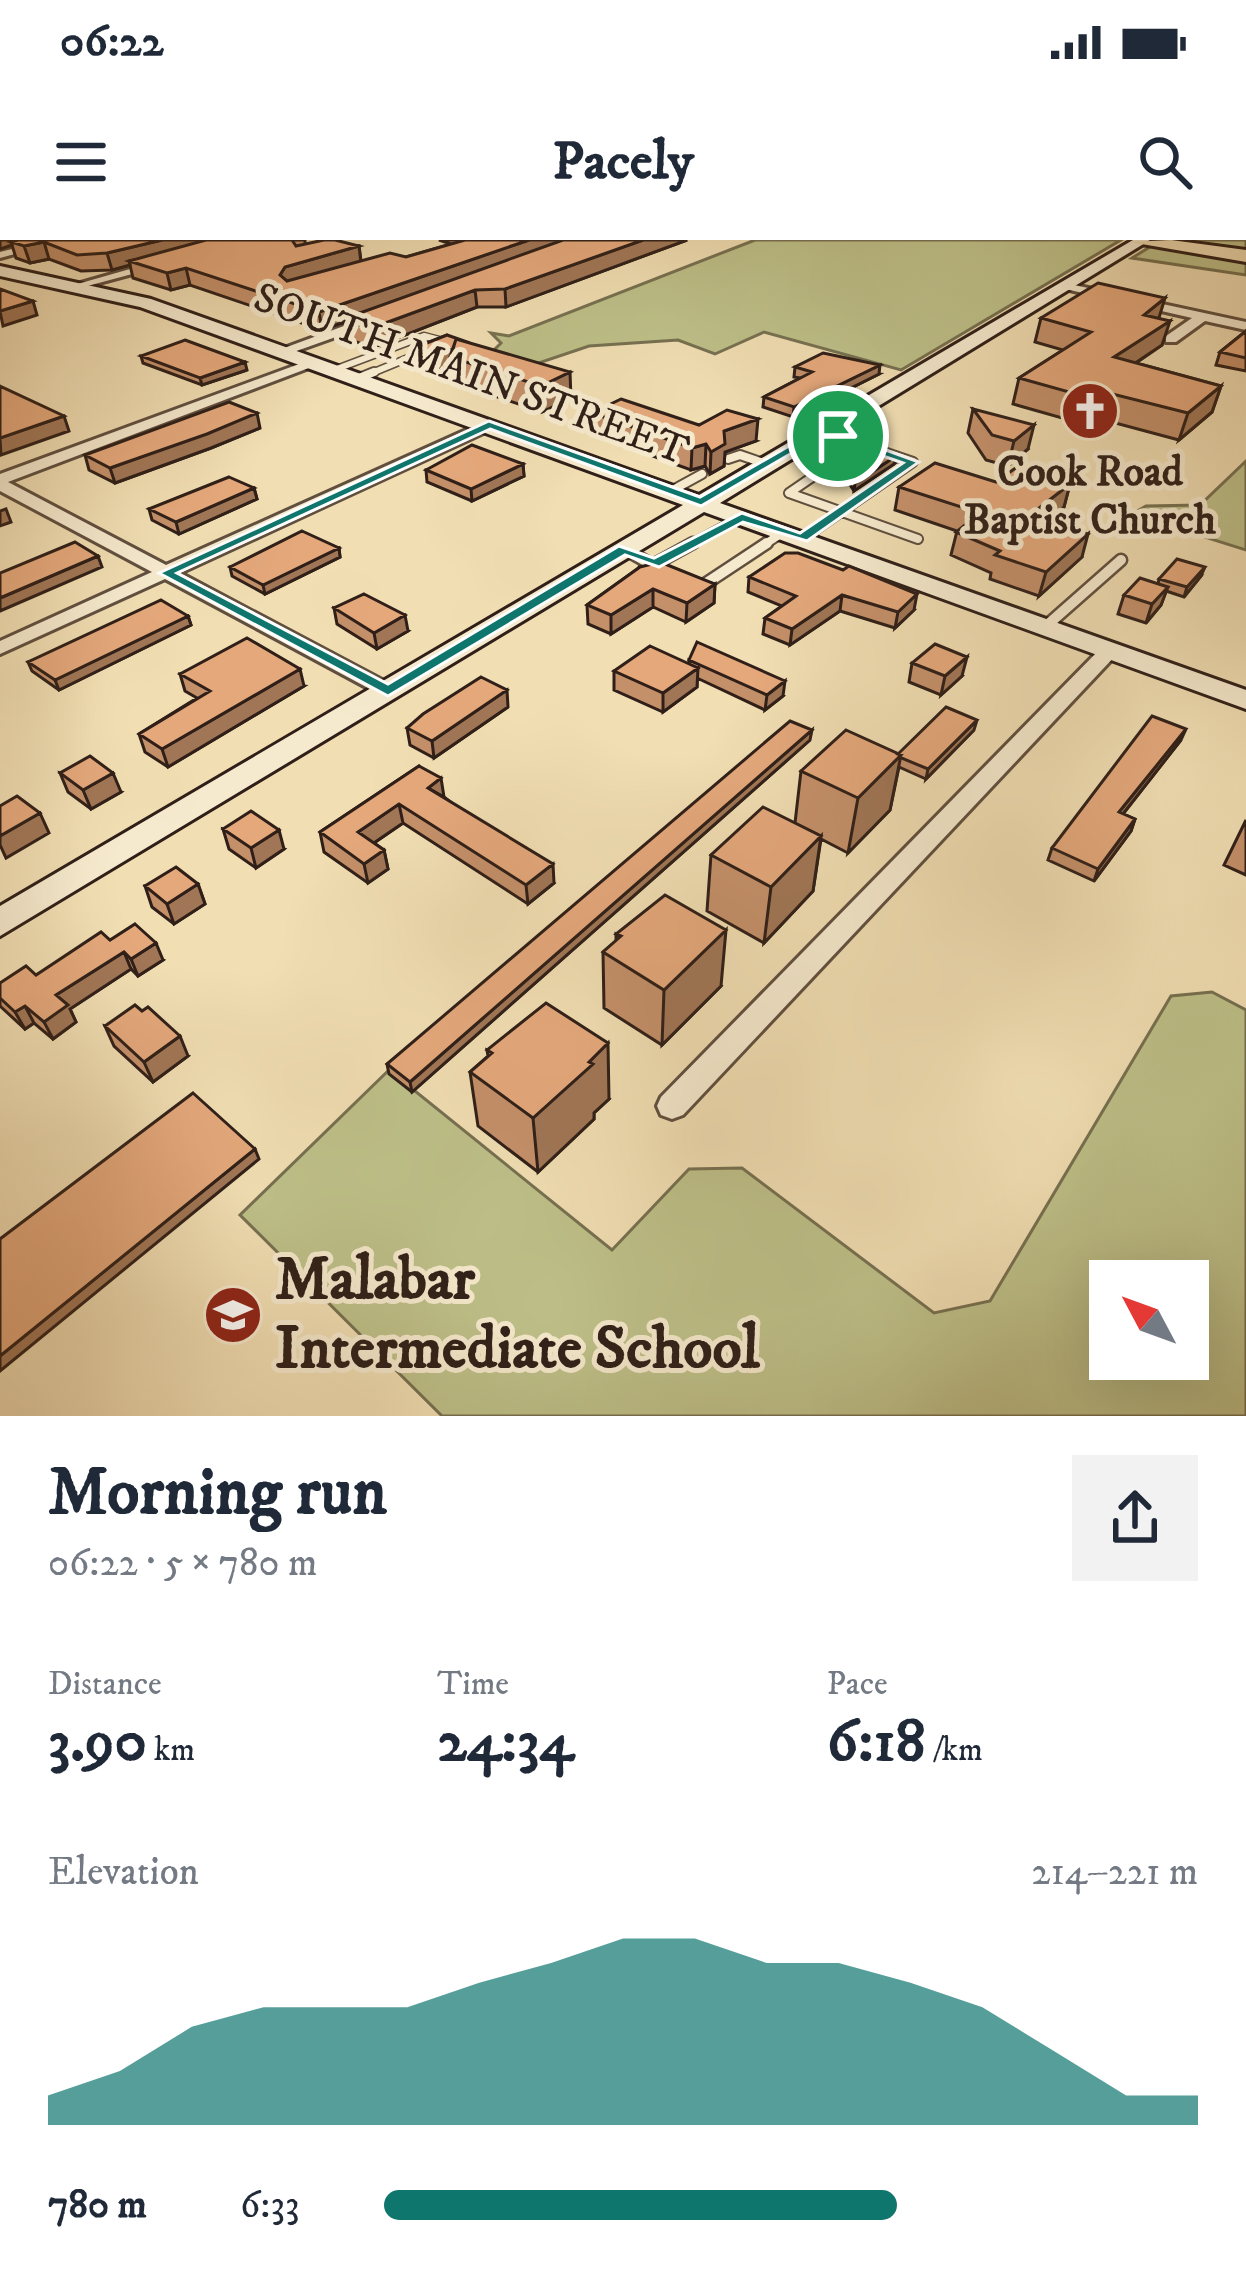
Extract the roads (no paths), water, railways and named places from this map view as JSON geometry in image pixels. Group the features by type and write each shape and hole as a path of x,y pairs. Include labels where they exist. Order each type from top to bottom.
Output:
{"highway":[{"path":"1141,241 1246,256"}],"main road":[{"path":"0,923 1141,241"},
{"name":"SOUTH MAIN STREET","path":"0,271 80,286 283,351 1246,700"}],"street":[{"path":"0,255 61,240"},
{"path":"80,286 163,263"},
{"path":"1065,286 1246,326"},
{"path":"283,351 388,314"},
{"path":"1171,339 1203,316"},
{"path":"0,481 325,366"},
{"path":"0,648 489,425"},
{"path":"0,481 388,691"},
{"path":"672,1106 1110,650"}],"lane":[{"path":"325,366 424,336 447,342 359,378"},
{"path":"690,583 702,586 841,512 913,462 822,431"},
{"path":"862,443 788,491 918,539"},
{"path":"728,460 740,455 766,464"},
{"path":"671,491 702,474"},
{"path":"636,575 742,517"},
{"path":"624,549 669,574"},
{"path":"1045,627 1121,560"}],"place":[{"name":"Cook Road Baptist Church","path":"1090,411"},
{"name":"Malabar Intermediate School","path":"233,1315"}]}
